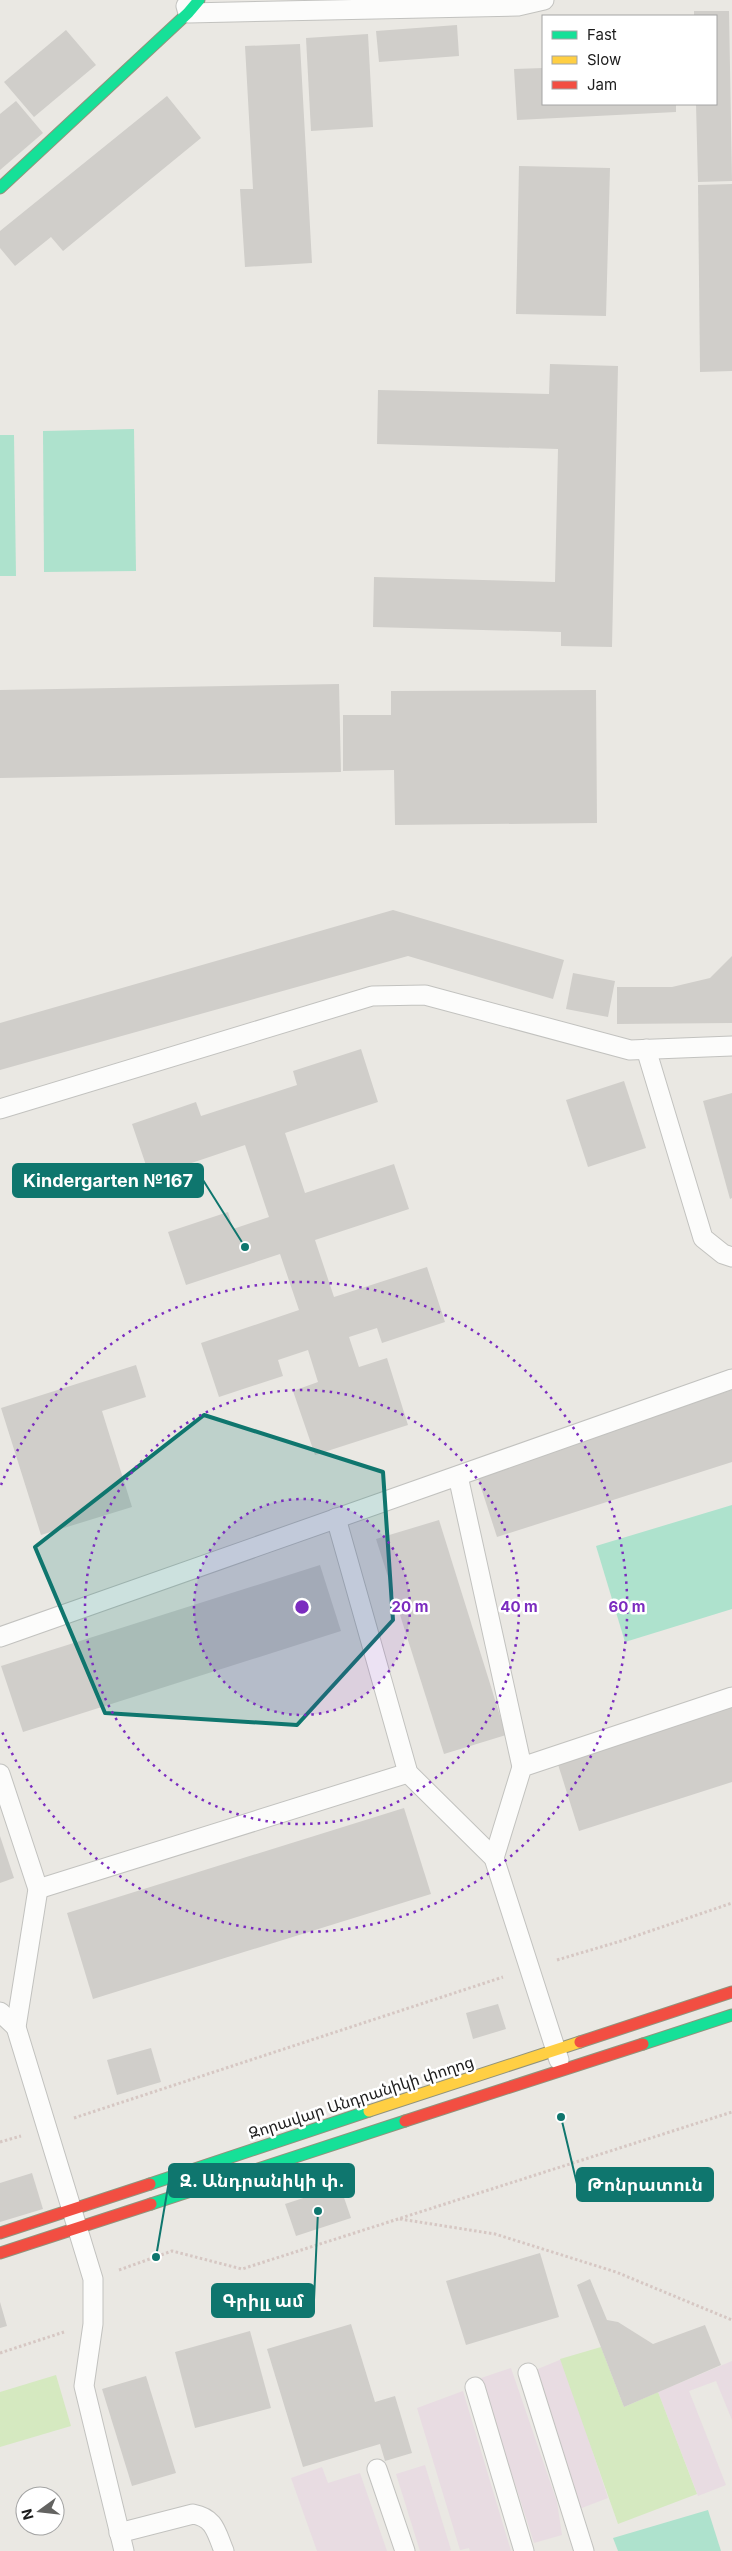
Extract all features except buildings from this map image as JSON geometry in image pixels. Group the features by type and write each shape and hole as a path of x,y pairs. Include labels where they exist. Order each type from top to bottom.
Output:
{"main road":[{"path":"0,188 191,4"},
{"name":"Զորավար Անդրանիկի փողոց","path":"0,2233 732,1992"},
{"path":"0,2253 732,2015"}],"lane":[{"path":"191,4 518,6 544,0"},
{"path":"0,1110 372,996 425,994 630,1050 732,1046"},
{"path":"646,1049 703,1238 723,1254 732,1257"},
{"path":"0,1637 732,1379"},
{"path":"458,1476 522,1767 494,1858"},
{"path":"336,1518 408,1773 494,1858 563,2070"},
{"path":"522,1767 732,1697"},
{"path":"38,1889 408,1773"},
{"path":"0,1774 38,1889 16,2027 93,2280 93,2324 84,2386 121,2542 193,2514 205,2516 214,2526 224,2551"},
{"path":"0,2012 16,2027"},
{"path":"528,2373 584,2551"},
{"path":"474,2387 524,2551"},
{"path":"377,2469 405,2551"}],"path":[{"path":"0,2142 530,1968 621,1941 732,1903"},
{"path":"93,2280 172,2251 242,2269 732,2112"},
{"path":"399,2219 495,2234 616,2272 732,2320"},
{"path":"0,2352 67,2331"}],"highlighted area":[{"path":"204,1415 383,1472 393,1620 297,1725 105,1713 35,1547"}],"shaded area":[{"path":"562,2359 608,2498 574,2511 528,2373"},
{"path":"732,2361 732,2420 716,2381 689,2391 726,2485 698,2496 658,2392"},
{"path":"511,2368 557,2502 562,2535 534,2543 481,2378"},
{"path":"463,2391 511,2551 470,2551 469,2548 460,2550 417,2408"},
{"path":"425,2465 451,2550 449,2551 420,2551 396,2474"},
{"path":"322,2467 328,2483 360,2473 387,2551 317,2551 291,2478"}],"green space":[{"path":"134,429 136,571 44,572 43,431"},
{"path":"0,435 14,435 16,576 0,576"},
{"path":"732,1505 732,1609 625,1642 596,1546"},
{"path":"601,2347 624,2407 658,2392 697,2494 618,2524 560,2359"},
{"path":"56,2375 71,2426 0,2447 0,2392"},
{"path":"708,2510 721,2551 618,2551 613,2538"}],"traffic: fast":[{"path":"0,188 188,13 199,0"},
{"path":"643,2044 732,2015"},
{"path":"150,2184 369,2111"},
{"path":"151,2204 405,2121"}],"traffic: slow":[{"path":"369,2111 580,2042"}],"traffic: jam":[{"path":"580,2042 732,1992"},
{"path":"405,2121 643,2044"},
{"path":"0,2233 150,2184"},
{"path":"0,2253 151,2204"}],"place":[{"name":"Kindergarten №167","path":"245,1247"},
{"name":"Թոնրատուն","path":"561,2117"},
{"name":"Գրիլլ ամ","path":"318,2211"},
{"name":"Զ. Անդրանիկի փ.","path":"156,2257"}]}
